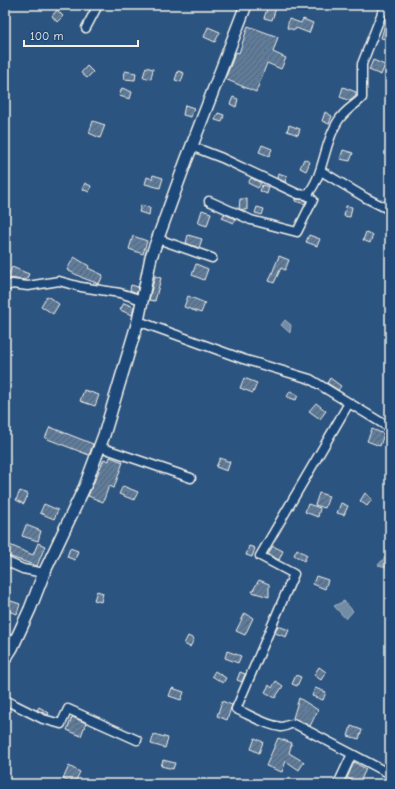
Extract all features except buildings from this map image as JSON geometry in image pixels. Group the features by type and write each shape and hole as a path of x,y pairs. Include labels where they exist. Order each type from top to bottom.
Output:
{"main road":[{"path":"5,659 12,648 44,574 85,486 100,446 138,321 150,263 158,238 191,146 246,5"}],"street":[{"path":"86,28 98,5"},
{"path":"307,195 321,171 337,122 346,109 355,105 362,98 362,64 364,55 382,13 385,9 390,8"},
{"path":"191,146 222,158 298,194 307,195 313,200 297,232 251,220 209,201"},
{"path":"321,171 366,198 390,210"},
{"path":"158,238 212,258"},
{"path":"5,287 12,284 28,286 59,281 81,287 120,293 142,300"},
{"path":"138,321 243,359 310,379 390,428"},
{"path":"349,403 260,556 294,574 236,708 270,724 283,727 290,723 295,724 390,774"},
{"path":"100,446 191,478"},
{"path":"5,561 23,569 44,574"},
{"path":"5,700 43,719 61,724 68,709 138,740"},
{"path":"338,784 352,754"}],"water":[{"path":"285,320 291,325 290,333 281,325"},
{"path":"390,552 390,568 378,565"},
{"path":"344,601 353,611 346,619 334,606"}]}
